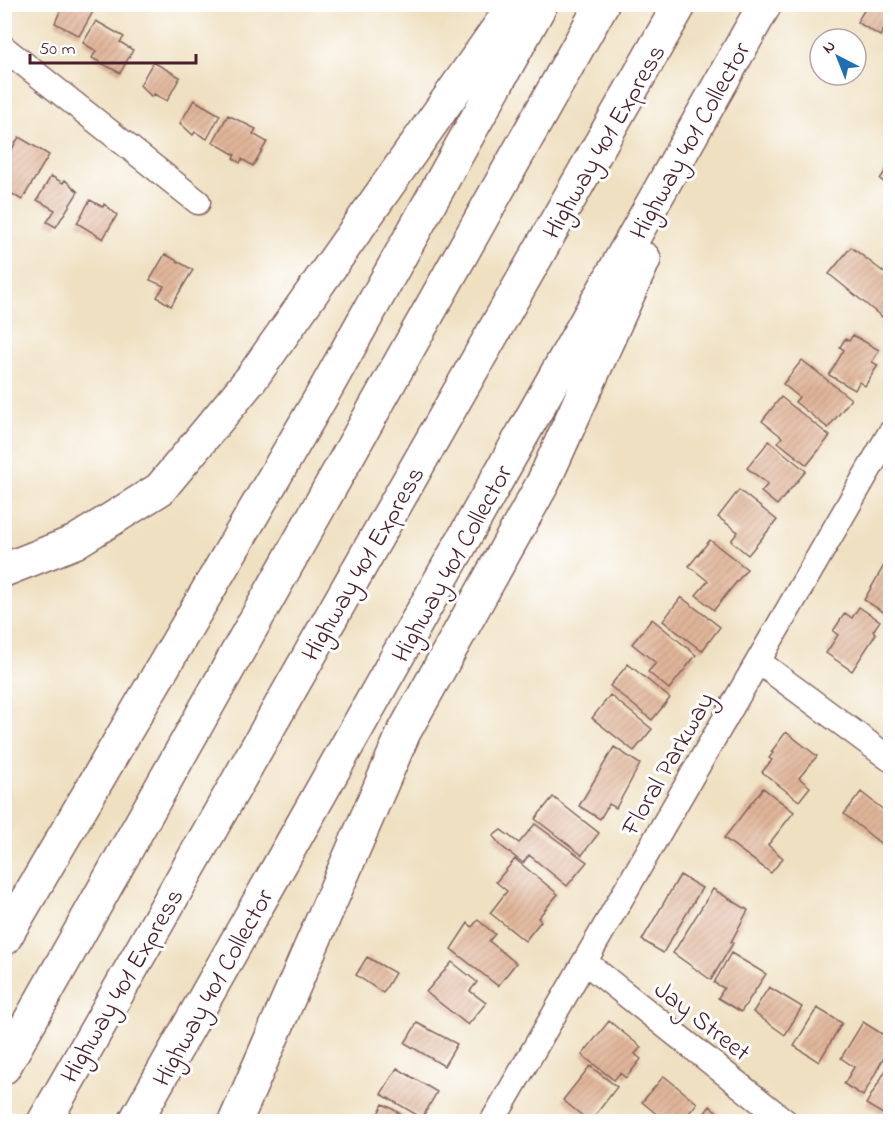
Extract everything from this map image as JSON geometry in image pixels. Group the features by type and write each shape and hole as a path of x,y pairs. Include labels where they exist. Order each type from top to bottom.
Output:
{"highway":[{"path":"4,570 75,542 160,489 251,379 511,10 518,4"},
{"path":"4,939 324,392 541,4"},
{"path":"4,1067 602,4"},
{"name":"Highway 401 Express","path":"44,1122 680,4"},
{"name":"Highway 401 Collector","path":"135,1122 765,4"},
{"path":"235,1122 404,732 543,483 736,56"},
{"path":"144,1122 180,1044"}],"street":[{"path":"4,48 198,202"},
{"name":"Floral Parkway","path":"492,1122 891,434"},
{"path":"759,662 891,759"},
{"name":"Jay Street","path":"585,962 786,1122"}],"building":[{"path":"63,4 85,4 94,10 79,36 55,23"},
{"path":"868,4 890,4 890,18 880,36 857,22"},
{"path":"96,21 124,37 120,42 133,50 120,73 92,58 96,51 83,43"},
{"path":"153,62 180,77 167,101 154,94 152,97 140,85"},
{"path":"194,100 220,115 207,139 195,132 193,135 180,123"},
{"path":"228,115 256,129 253,134 267,142 253,166 242,159 240,163 233,158 235,155 213,142"},
{"path":"19,137 49,155 22,200 4,189 4,162"},
{"path":"890,164 890,187 880,179"},
{"path":"51,176 63,183 65,180 78,192 56,227 47,222 55,210 37,200"},
{"path":"90,200 103,207 104,204 117,215 103,239 77,223"},
{"path":"851,247 890,277 890,306 882,317 829,274"},
{"path":"165,254 193,270 171,306 157,297 164,286 150,280"},
{"path":"853,335 879,350 872,362 878,365 865,386 859,382 855,390 829,375 844,350 840,347 845,339 849,341"},
{"path":"802,360 851,399 828,428 795,402 799,397 783,384"},
{"path":"781,397 830,436 807,465 778,442 782,437 762,421"},
{"path":"769,441 806,471 777,505 761,492 768,484 747,468"},
{"path":"739,490 777,520 748,555 731,541 738,532 718,517"},
{"path":"710,540 747,569 714,610 696,595 708,581 689,566"},
{"path":"890,555 890,616 864,600"},
{"path":"681,597 720,627 702,651 663,621"},
{"path":"859,607 880,621 873,631 876,634 852,671 826,653 838,635 833,631 845,613 852,618"},
{"path":"652,619 696,655 669,689 648,672 656,663 632,644"},
{"path":"628,664 670,698 652,720 610,686"},
{"path":"610,695 652,729 634,751 592,718"},
{"path":"786,732 817,756 799,778 810,787 799,801 762,772 772,760 769,758 773,753 771,752"},
{"path":"614,747 640,764 616,808 609,804 600,819 579,806"},
{"path":"763,788 794,812 768,845 783,858 771,873 724,838"},
{"path":"861,792 890,815 890,851 844,814"},
{"path":"553,797 599,833 582,855 535,819"},
{"path":"535,824 587,862 567,886 529,855 523,863 501,846 493,836 501,830 519,843"},
{"path":"515,859 558,894 538,918 541,921 525,941 490,913 507,891 496,882"},
{"path":"680,875 702,888 663,953 642,940"},
{"path":"713,889 748,910 731,942 733,943 711,980 673,953"},
{"path":"478,920 495,934 489,941 516,963 498,986 451,949 468,923 472,927"},
{"path":"731,953 766,974 741,1012 718,998 724,988 714,983"},
{"path":"367,957 395,973 383,993 356,975"},
{"path":"452,962 477,982 470,991 486,1003 468,1025 426,992"},
{"path":"769,987 802,1007 785,1035 753,1012"},
{"path":"817,1008 842,1023 819,1062 794,1046"},
{"path":"609,1021 641,1047 635,1054 641,1059 626,1078 620,1073 614,1080 582,1055"},
{"path":"863,1022 890,1039 890,1046 863,1096 844,1084 854,1067 841,1058"},
{"path":"417,1023 457,1044 444,1066 405,1043"},
{"path":"890,1063 890,1111 886,1116 866,1104"},
{"path":"590,1066 617,1087 590,1122 563,1100"},
{"path":"397,1068 437,1092 422,1118 381,1094"},
{"path":"664,1076 697,1103 682,1122 666,1122 642,1102"},
{"path":"383,1104 391,1108 413,1122 374,1122"},
{"path":"710,1106 729,1122 698,1122"}]}
